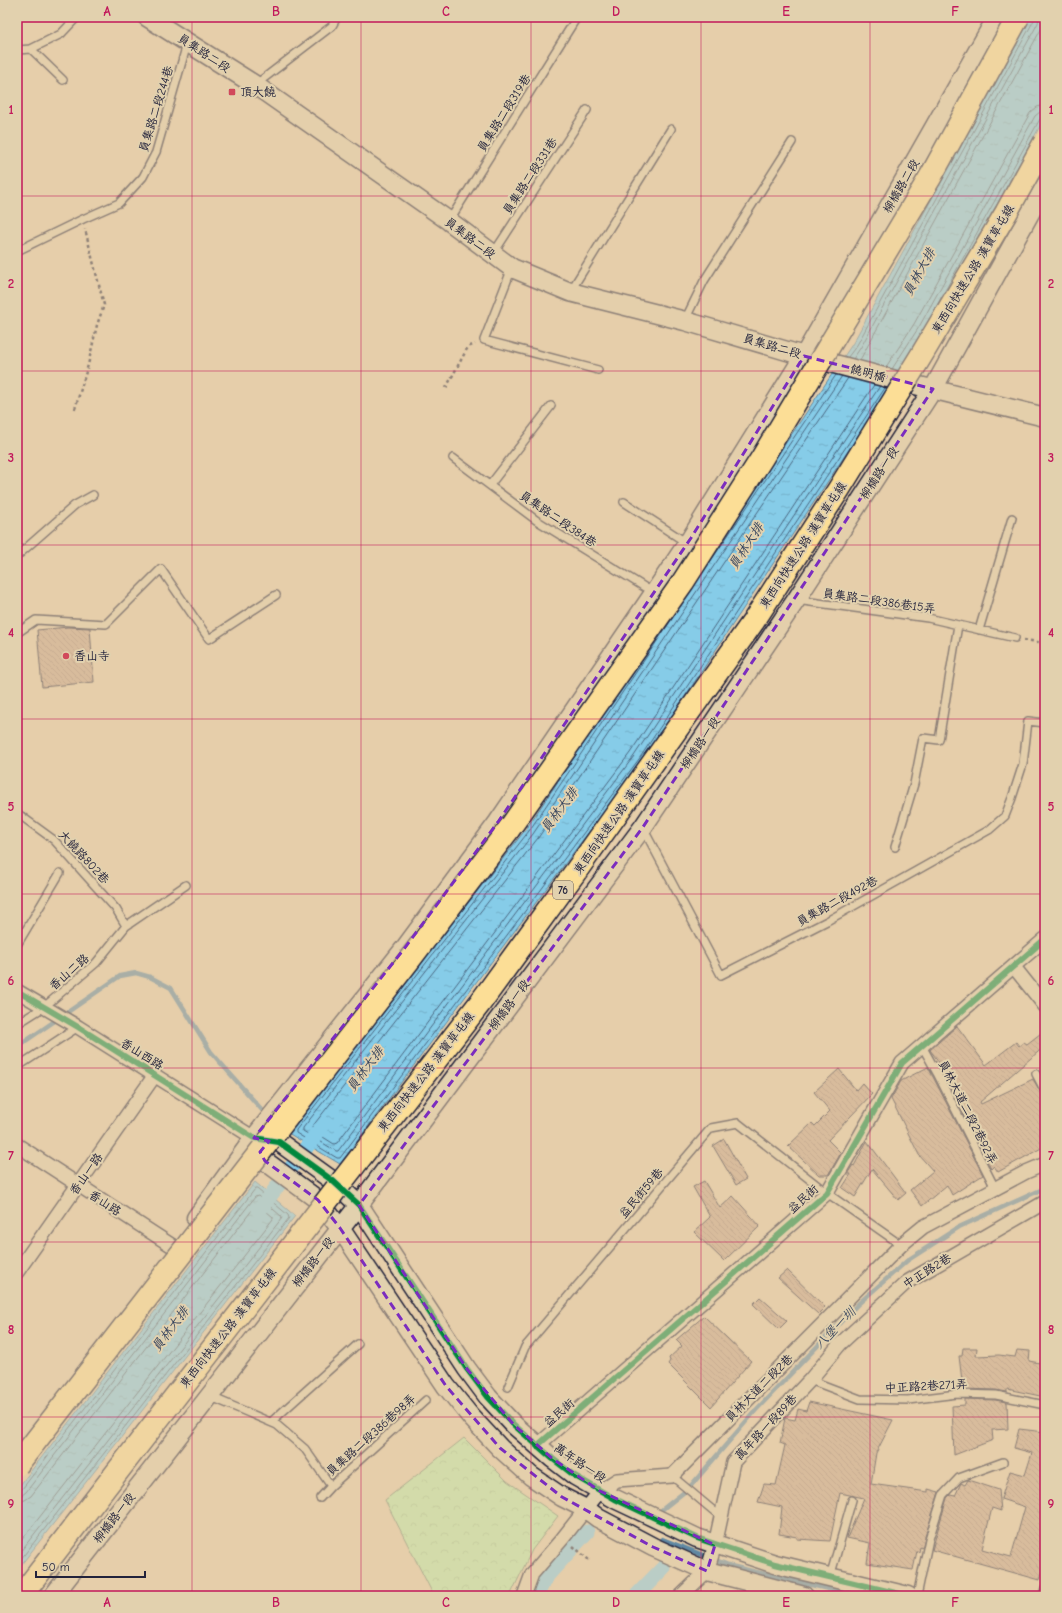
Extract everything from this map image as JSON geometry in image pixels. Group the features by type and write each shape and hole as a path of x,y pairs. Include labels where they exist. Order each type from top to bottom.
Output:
{"highway":[{"path":"17,1465 410,959 509,829 683,582 762,458 931,176 1018,17"},
{"name":"東西向快速公路 漢寶草屯線","path":"21,1596 480,1003 581,865 753,622 839,490 921,356 1006,213 1045,142"}],"main road":[{"name":"員集路二段","path":"147,17 255,85 449,221 492,255 512,268 570,292 684,320 804,356 837,364"},
{"name":"柳橋路二段","path":"804,356 997,17"},
{"path":"1045,186 933,389 1045,417"},
{"path":"17,1447 174,1248 254,1138 404,949 498,822 687,544 804,356"},
{"name":"饒明橋","path":"837,364 933,389"},
{"name":"柳橋路一段","path":"53,1596 359,1205 642,827 796,600 933,389"},
{"path":"254,1138 265,1161 318,1200 340,1228 437,1373 471,1417 500,1448 531,1476 562,1497 592,1514 707,1572 804,1596"},
{"name":"萬年路一段","path":"254,1138 279,1142 332,1181 359,1205 466,1369 488,1397 514,1425 570,1472 608,1495 697,1538 715,1545 774,1564 908,1596"}],"street":[{"name":"益民街","path":"538,1446 827,1193 902,1063 1045,939"},
{"path":"1014,967 1045,1006"},
{"name":"香山西路","path":"17,991 78,1027 254,1138"},
{"name":"香山一路","path":"17,1272 155,1075"},
{"name":"香山路","path":"17,1145 174,1248"},
{"name":"員林大道二段2巷","path":"672,1476 901,1245 923,1226 995,1188 1045,1164"},
{"name":"中正路2巷","path":"810,1380 840,1344 907,1282 1045,1202"},
{"name":"萬年路一段89巷","path":"707,1572 715,1545 733,1462 810,1380"},
{"path":"524,1596 532,1574 592,1514 618,1480 672,1476"},
{"path":"681,1596 707,1572"}],"lane":[{"path":"17,50 31,49 61,34 77,17"},
{"path":"255,85 332,26 337,17"},
{"name":"員集路二段319巷","path":"449,221 577,17"},
{"name":"員集路二段244巷","path":"17,251 119,203 143,177 156,152 188,42"},
{"path":"31,49 63,80"},
{"name":"員集路二段331巷","path":"492,255 587,110"},
{"path":"570,292 671,129"},
{"path":"684,320 704,281 792,142"},
{"path":"512,268 484,340 598,370"},
{"path":"490,485 551,406"},
{"name":"員集路二段384巷","path":"453,458 536,520 654,593"},
{"path":"17,556 74,505 93,494"},
{"path":"624,502 687,544"},
{"path":"979,630 1012,518"},
{"path":"17,633 36,620 106,624 161,570 210,639 276,595"},
{"name":"員集路二段386巷15弄","path":"796,600 928,618 1016,638"},
{"path":"895,847 914,784 923,738 939,740 958,625"},
{"name":"員集路二段492巷","path":"642,827 721,975 827,921 988,830 1004,816 1012,798 1023,764 1028,721 1045,723"},
{"name":"大饒路802巷","path":"17,812 54,840 116,909 126,926"},
{"path":"17,945 60,873"},
{"name":"香山二路","path":"17,1024 44,1007 96,963 126,926 186,885"},
{"path":"17,1067 78,1027"},
{"name":"員林大道二段2巷92弄","path":"922,1046 995,1188"},
{"path":"1036,1074 1045,1091"},
{"name":"益民街59巷","path":"508,1388 525,1347 711,1128 738,1123 827,1193 901,1245"},
{"path":"271,1422 358,1344"},
{"name":"中正路2巷271弄","path":"810,1380 860,1399 908,1400 957,1394 996,1396 1045,1405"},
{"name":"員集路二段386巷98弄","path":"209,1396 277,1425 305,1449 331,1486"},
{"name":"員集路二段386巷98弄","path":"320,1498 331,1486 426,1400"},
{"path":"917,1596 930,1539 943,1495 959,1478 1003,1462"},
{"path":"672,1476 721,1517"},
{"path":"830,1577 852,1500"},
{"path":"1043,1596 1045,1588"}],"path":[{"path":"74,409 88,365 97,325 104,305 83,219"},
{"path":"446,388 468,347 484,340"},
{"path":"1016,638 1045,644"},
{"path":"571,1544 589,1560"}],"highlighted area":[{"path":"804,356 933,389 643,827 359,1205 467,1369 514,1425 553,1459 600,1491 715,1545 707,1571 653,1547 562,1497 500,1448 446,1386 340,1228 318,1200 265,1161 260,1152 269,1141 254,1138 404,949 498,822 691,538"}],"green space":[{"path":"464,1438 507,1481 558,1516 532,1550 510,1596 434,1596 385,1500"}],"water":[{"path":"1031,17 1045,17 1045,117 927,332 642,761 340,1164 288,1133 526,829 853,343"},
{"path":"255,1182 295,1216 17,1570 17,1489"}],"building":[{"name":"香山寺","path":"68,627 90,628 94,682 42,687 37,630"},
{"path":"957,1026 986,1065 1016,1042 1019,1046 1024,1042 1027,1044 1045,1030 1045,1046 980,1102 981,1104 1033,1079 1041,1093 1045,1096 1045,1146 998,1172 994,1166 991,1169 937,1063 939,1062 930,1050"},
{"path":"928,1067 983,1175 952,1195 947,1185 922,1206 910,1190 933,1171 919,1155 891,1099 901,1081"},
{"path":"839,1069 856,1090 862,1083 872,1094 828,1140 841,1153 828,1175 819,1175 788,1146 812,1123 815,1126 830,1111 814,1092"},
{"path":"724,1139 746,1179 736,1185 713,1146"},
{"path":"867,1141 906,1193 898,1200 872,1169 855,1197 842,1188 851,1174 847,1174 853,1165 854,1166"},
{"path":"704,1181 720,1208 733,1196 760,1226 724,1261 694,1232 710,1217 693,1187"},
{"path":"787,1270 825,1307 818,1314 778,1278"},
{"path":"760,1297 787,1321 779,1329 753,1304"},
{"path":"704,1316 751,1361 711,1407 668,1364 670,1361 669,1358 682,1346 676,1340"},
{"path":"963,1348 977,1348 976,1356 999,1355 1015,1357 1017,1350 1030,1351 1029,1361 1045,1364 1045,1397 1007,1389 1007,1392 996,1390 963,1389 959,1356 962,1356"},
{"path":"965,1399 1007,1402 1008,1429 992,1430 993,1440 954,1455 952,1406 965,1405"},
{"path":"809,1402 893,1420 876,1453 871,1484 928,1492 928,1489 939,1492 922,1548 920,1547 919,1552 917,1551 913,1570 867,1563 870,1543 847,1538 864,1498 840,1493 830,1541 797,1539 797,1537 779,1534 782,1507 758,1502 764,1484 776,1485 785,1445 780,1443 785,1418 795,1420 798,1409 806,1411"},
{"path":"1019,1429 1045,1432 1045,1561 1040,1580 932,1550 947,1498 950,1495 955,1496 961,1483 965,1485 968,1480 999,1490 1001,1511 992,1508 982,1549 1011,1557 1025,1507 1001,1499 1010,1471 1025,1475 1032,1453 1014,1448"}],"waterway":[{"path":"17,1047 120,976 136,973 150,977 171,988 211,1052 262,1110"},
{"name":"員林大排","path":"259,1211 320,1129"},
{"name":"八堡一圳","path":"659,1512 688,1489 756,1410 858,1304 908,1260 959,1227 1045,1188"},
{"name":"八堡一圳","path":"536,1596 546,1577 587,1532"},
{"path":"662,1539 731,1566 858,1596"},
{"name":"八堡一圳","path":"636,1596 663,1568"}],"cycle path":[{"path":"537,1446 827,1193 902,1063 1045,939"},
{"path":"17,991 78,1027 254,1138 279,1142 333,1181 359,1205 467,1369 488,1397 514,1425 575,1476 615,1499 697,1538 775,1564 908,1596"}],"place":[{"name":"頂大饒","path":"232,92"},
{"name":"香山寺","path":"66,656"}]}
